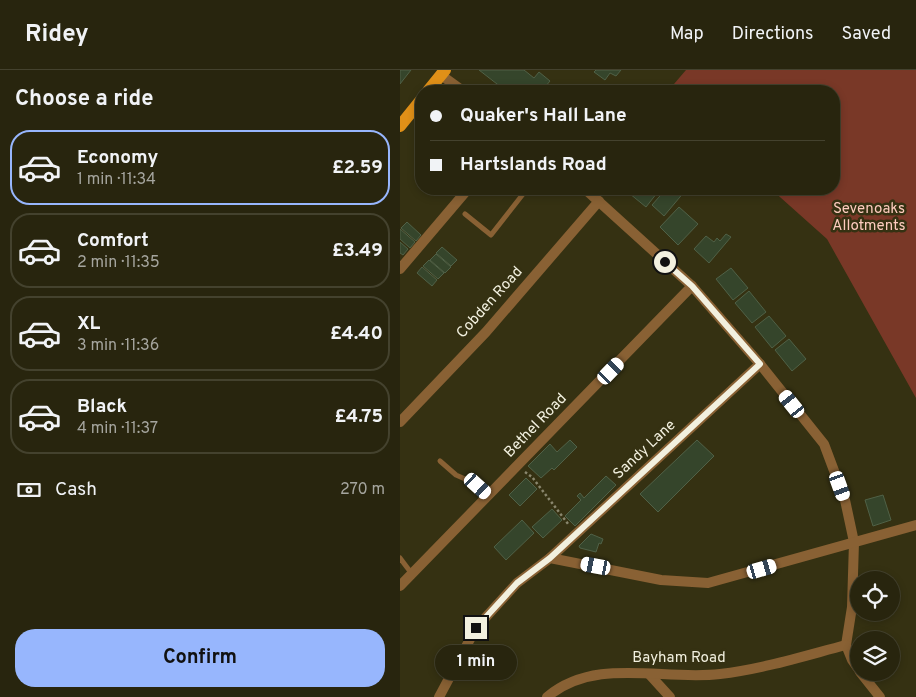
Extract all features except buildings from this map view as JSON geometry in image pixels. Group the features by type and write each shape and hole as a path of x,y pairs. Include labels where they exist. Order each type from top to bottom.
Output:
{"main road":[{"path":"433,85 443,72"},
{"path":"400,126 415,107"}],"street":[{"path":"443,72 457,85"},
{"path":"400,269 463,195"},
{"name":"Cobden Road","path":"400,422 486,332 591,195"},
{"path":"595,195 692,286 760,364 824,444 845,500 854,542 852,607 846,645 850,655"},
{"name":"Bethel Road","path":"400,586 692,286"},
{"name":"Sandy Lane","path":"439,697 476,628 517,583 550,558 760,364"},
{"path":"550,558 661,580 708,583 916,525"},
{"name":"Bayham Road","path":"547,697 565,684 589,675 716,675 741,672 846,645"},
{"path":"650,674 670,697"},
{"path":"868,681 880,697"}],"lane":[{"path":"465,214 491,235 523,195"},
{"path":"440,460 456,475 474,483 488,495"},
{"path":"400,558 412,574"}],"path":[{"path":"518,466 532,477 565,521 577,533"}],"green space":[{"name":"Sevenoaks Allotments","path":"686,70 916,70 916,398 827,239 778,195 840,195 840,85 673,85"}],"route":[{"path":"476,628 517,583 550,558 760,364 692,286 665,262"}]}
